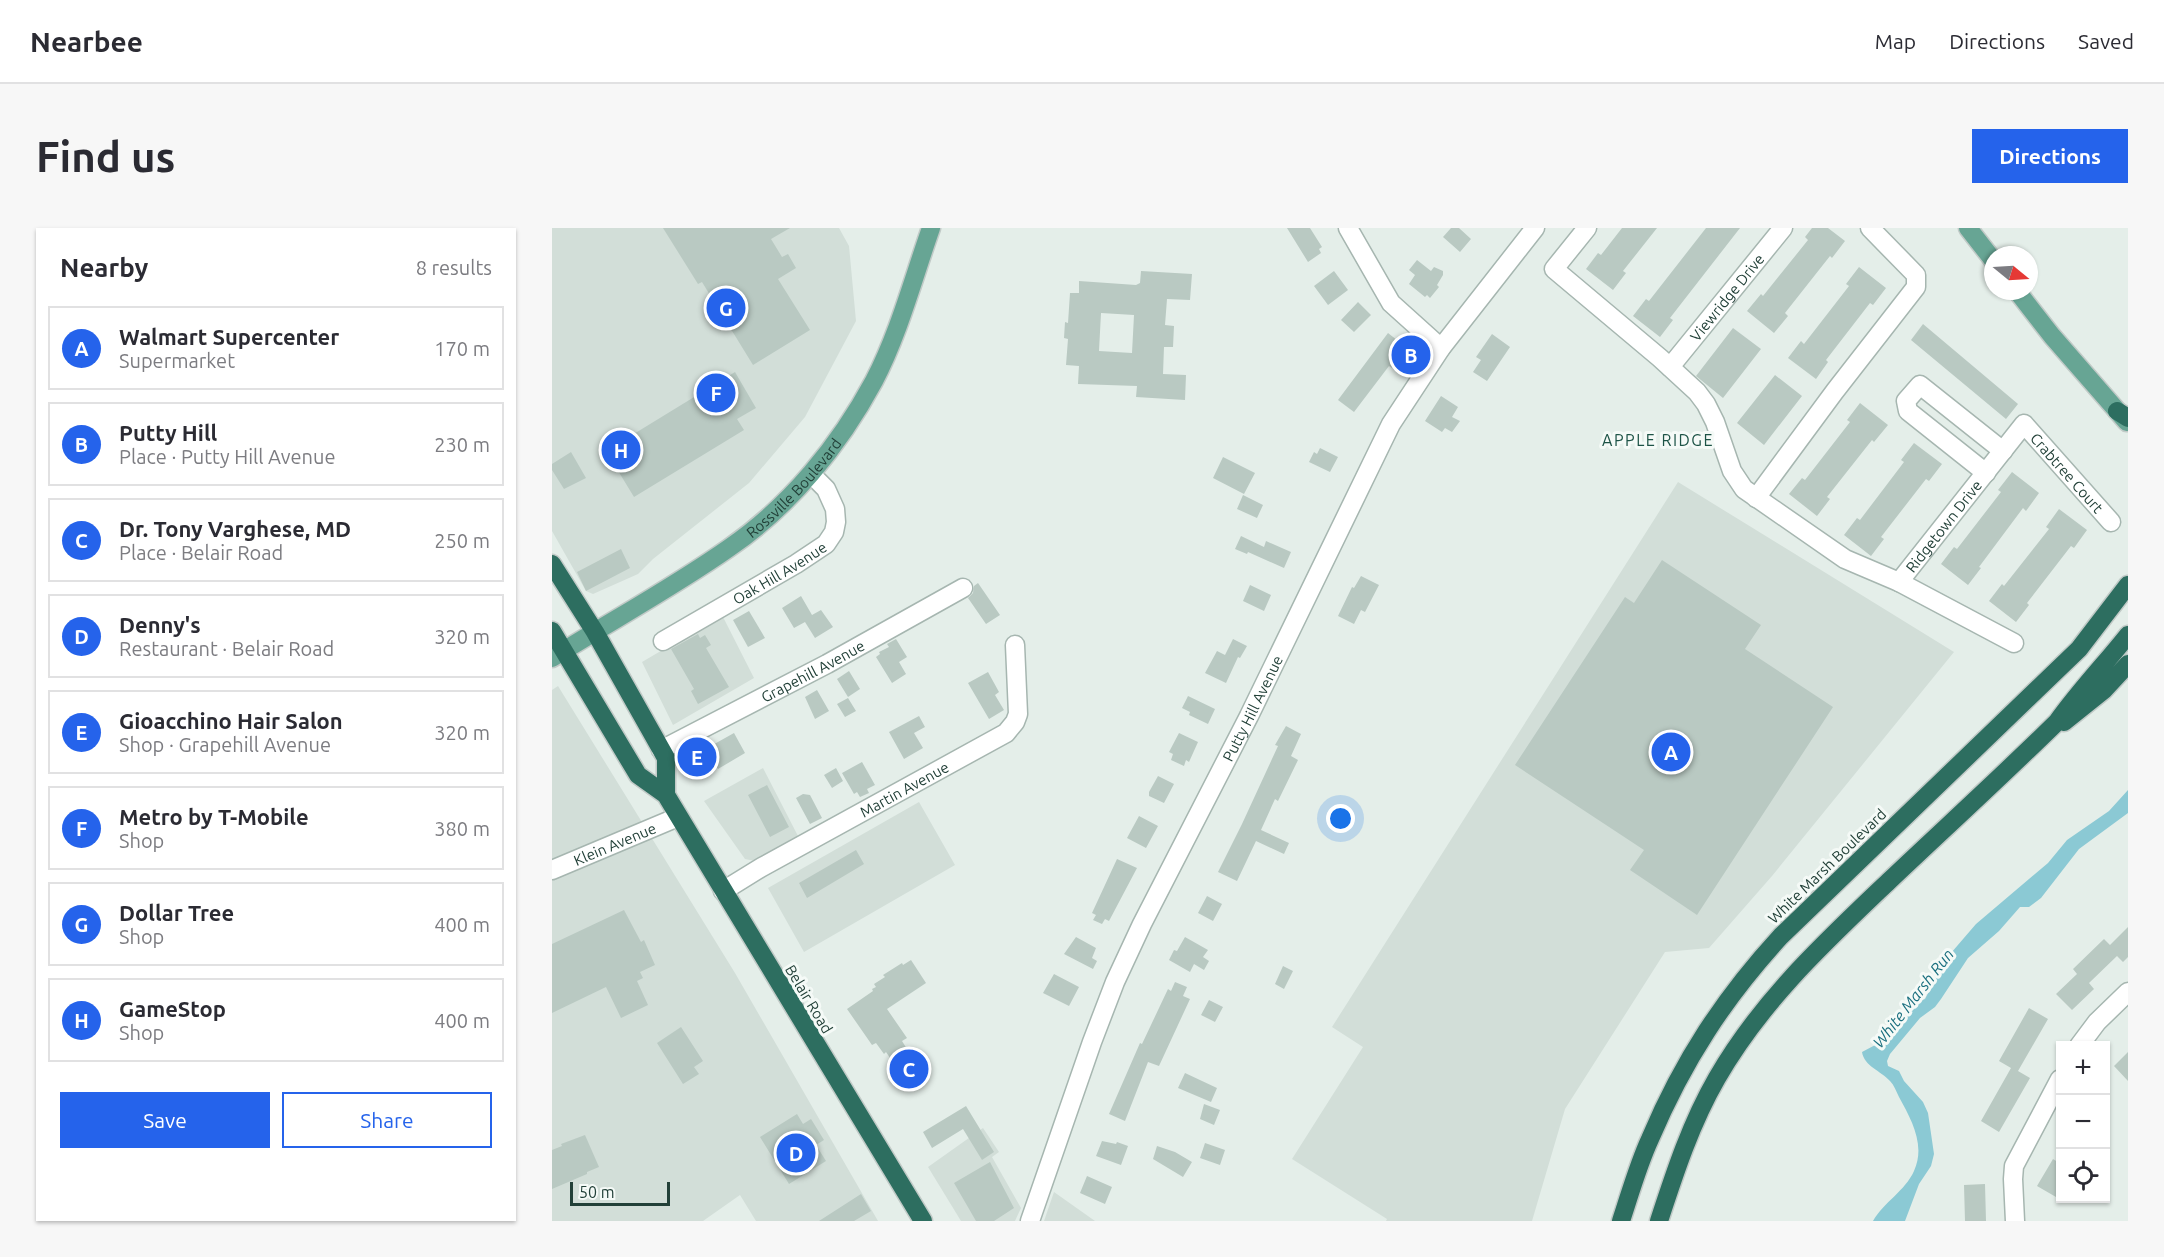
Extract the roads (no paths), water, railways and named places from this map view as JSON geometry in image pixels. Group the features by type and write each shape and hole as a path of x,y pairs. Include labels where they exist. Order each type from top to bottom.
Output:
{"highway":[{"name":"Belair Road","path":"552,564 595,632 666,758 666,795"},
{"name":"White Marsh Boulevard","path":"1623,1220 1648,1142 1682,1070 1740,981 1781,936 2079,649 2128,585"},
{"name":"Belair Road","path":"552,631 558,654 638,775 666,795 923,1221"},
{"path":"1659,1221 1684,1147 1708,1095 1748,1030 1794,972 2057,722 2128,635"},
{"path":"2038,741 2095,698 2128,664"},
{"path":"1666,1221 1708,1095"}],"main road":[{"name":"Rossville Boulevard","path":"558,654 640,606 731,547 769,516 811,474 855,413 874,380 899,320 931,228"},
{"path":"1968,228 1984,248"},
{"path":"2024,300 2052,336 2124,418"}],"street":[{"path":"1348,228 1391,303 1441,348"},
{"name":"Putty Hill Avenue","path":"1030,1221 1092,1042 1129,951 1249,716 1391,424 1441,348 1536,228"},
{"name":"Ridgetown Drive","path":"1587,228 1554,269 1697,392 1715,422 1738,483 1756,498 1845,559 1899,582 2024,424"},
{"name":"Viewridge Drive","path":"1670,368 1783,228"},
{"path":"1756,498 1916,287 1916,275 1870,228"},
{"path":"1986,472 1908,411 1906,401 1920,385 2003,451"},
{"name":"Crabtree Court","path":"2024,424 2110,522"},
{"name":"Oak Hill Avenue","path":"663,641 796,564 826,544 834,532 835,509 825,489 811,474"},
{"path":"1899,582 2014,643"},
{"name":"Grapehill Avenue","path":"661,750 816,669 963,588"},
{"name":"Martin Avenue","path":"723,891 762,867 1006,733 1018,714 1016,645"},
{"name":"Klein Avenue","path":"552,870 678,817"},
{"path":"2083,1041 2097,1022 2128,992"},
{"path":"2014,1221 2014,1166 2056,1088"}],"water":[{"name":"White Marsh Run","path":"2128,790 2128,813 2079,849 2041,898 2029,907 2020,907 1999,931 1968,958 1935,1007 1920,1018 1890,1054 1887,1061 1888,1066 1899,1071 1904,1081 1923,1102 1928,1113 1934,1154 1931,1166 1919,1184 1905,1221 1873,1221 1900,1191 1914,1171 1918,1142 1916,1132 1894,1086 1866,1061 1862,1052 1879,1043 1887,1044 1900,1021 1917,1002 1925,999 1945,960 1976,924 2048,863 2067,840 2109,811"}],"place":[{"name":"Dollar Tree","path":"726,308"},
{"name":"Putty Hill","path":"1411,355"},
{"name":"Metro by T-Mobile","path":"716,393"},
{"name":"GameStop","path":"621,450"},
{"name":"Walmart Supercenter","path":"1671,752"},
{"name":"Gioacchino Hair Salon","path":"697,757"},
{"name":"Dr. Tony Varghese, MD","path":"909,1069"},
{"name":"Denny's","path":"796,1153"}],"district":[{"name":"APPLE RIDGE","path":"1658,440"}]}
